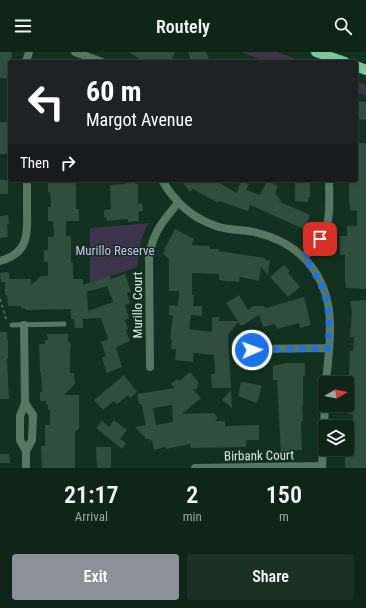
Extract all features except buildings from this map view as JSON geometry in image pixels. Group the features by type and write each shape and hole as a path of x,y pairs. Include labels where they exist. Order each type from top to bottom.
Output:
{"main road":[{"path":"316,52 339,60"}],"street":[{"path":"75,52 97,60"},
{"path":"0,261 10,258 21,249 28,233 27,182"},
{"path":"163,182 178,203 199,218 215,226 256,233 276,239 304,257 317,275 325,294 329,311 326,376"},
{"path":"304,257 320,239 324,232 328,214 329,182"},
{"name":"Murillo Court","path":"150,367 149,256 151,242 157,230 178,203"},
{"path":"24,325 25,403 20,416 20,440 26,451"},
{"path":"252,350 328,348"},
{"path":"25,403 32,415 32,440 26,451 26,468"},
{"path":"322,467 325,412"},
{"name":"Birbank Court","path":"195,468 322,467"}],"lane":[{"path":"12,325 64,324"}],"path":[{"path":"116,248 120,252 126,254 140,254"},
{"path":"0,299 6,320 10,320 12,325"}],"green space":[{"path":"240,52 277,52 299,60 263,60"},
{"path":"358,82 364,84 366,87 366,96 358,93"},
{"name":"Murillo Reserve","path":"149,223 140,244 138,267 90,283 90,228"}],"route":[{"path":"252,350 328,348 329,311 325,294 317,275 304,257 320,239"}]}
